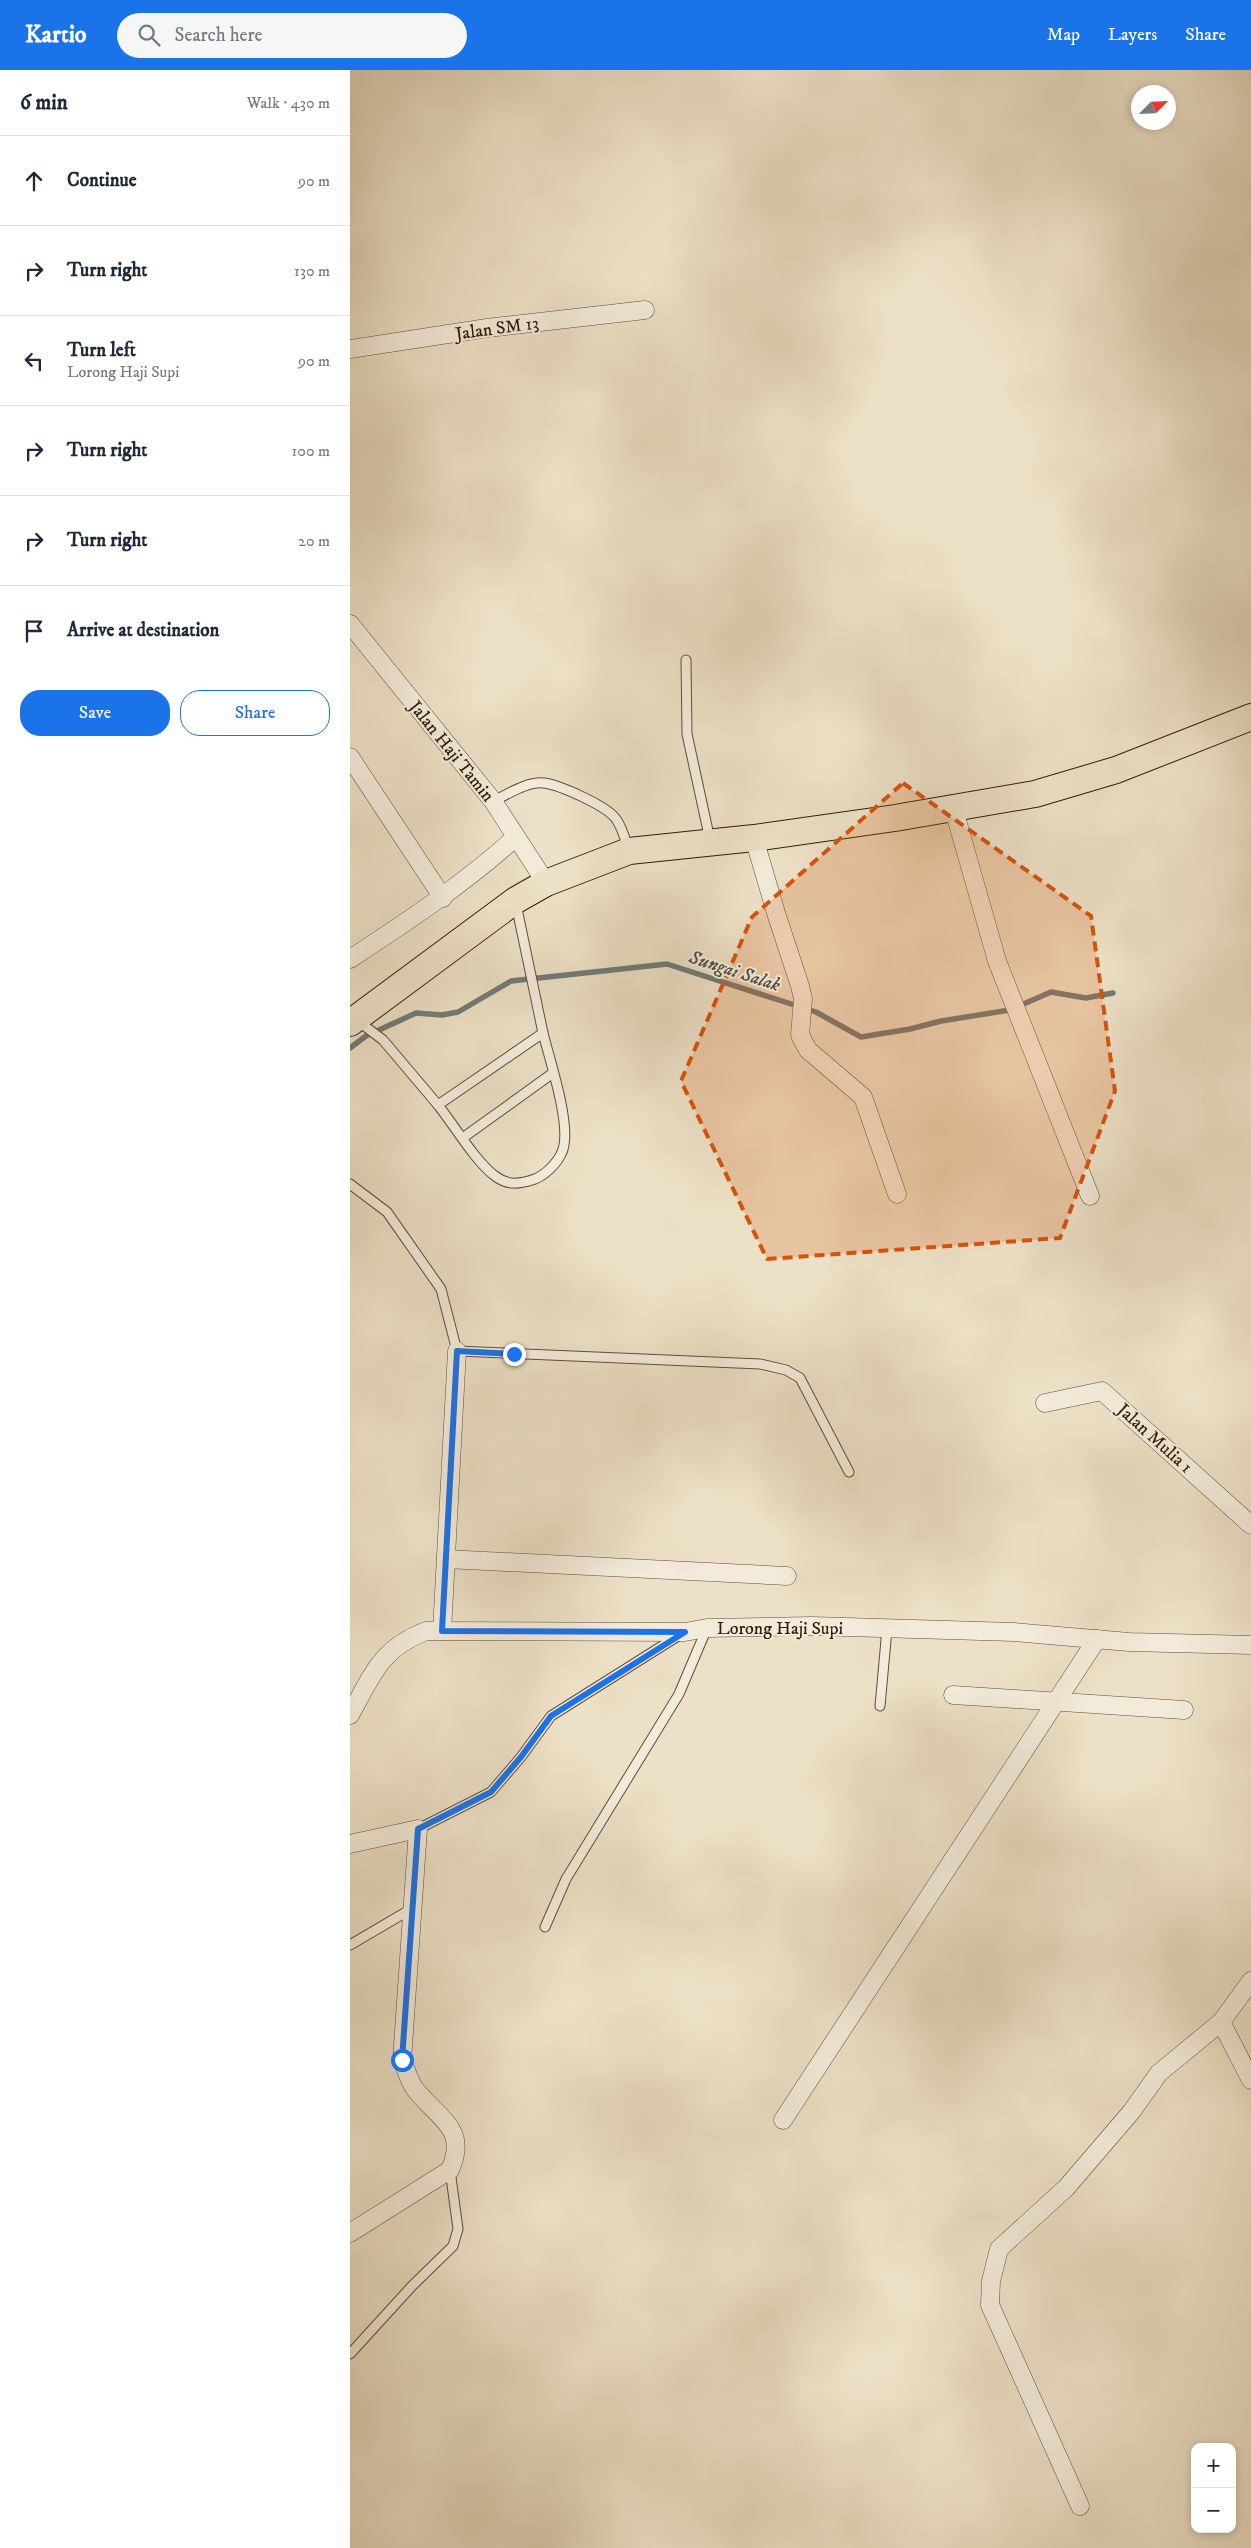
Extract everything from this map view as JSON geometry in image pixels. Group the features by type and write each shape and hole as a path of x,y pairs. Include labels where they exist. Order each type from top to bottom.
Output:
{"main road":[{"path":"356,1022 516,900 546,883 629,851 754,838 954,810 1035,794 1116,770 1251,717"}],"street":[{"name":"Jalan SM 13","path":"350,350 487,328 645,310"},
{"name":"Jalan Haji Tamin","path":"350,624 493,801 546,883"},
{"path":"350,757 443,898"},
{"path":"954,810 997,961 1090,1196"},
{"path":"350,959 443,898 480,870 516,838"},
{"path":"754,838 803,999 800,1035 808,1050 863,1097 896,1194"},
{"path":"442,1631 457,1351"},
{"name":"Jalan Mulia 1","path":"1045,1403 1102,1391 1251,1525"},
{"path":"446,1559 787,1576"},
{"name":"Lorong Haji Supi","path":"350,1715 373,1672 389,1652 405,1640 426,1631 685,1632 707,1628 813,1626 1014,1632 1097,1639 1251,1645"},
{"path":"783,2120 1097,1639"},
{"path":"953,1695 1184,1710"},
{"path":"350,1844 418,1829 402,2060 414,2088 452,2131 457,2142 456,2155 450,2170 350,2233"},
{"path":"1080,2506 990,2305 991,2281 999,2249 1066,2188 1132,2111 1159,2074 1221,2022 1251,1981"},
{"path":"1221,2022 1251,2080"}],"lane":[{"path":"686,660 687,734 710,843"},
{"path":"493,801 531,784 544,783 559,788 608,810 617,820 629,851"},
{"path":"356,1022 383,1040 464,1137 486,1168 497,1178 510,1184 524,1183 538,1177 550,1168 561,1154 564,1145 562,1119 516,900"},
{"path":"438,1105 543,1033"},
{"path":"464,1137 552,1073"},
{"path":"350,1184 387,1212 441,1288 457,1351 760,1364 786,1370 800,1378 849,1472"},
{"path":"545,1927 566,1879 680,1694 707,1628"},
{"path":"880,1706 887,1629"},
{"path":"418,1829 491,1792 521,1757 551,1716 685,1632"},
{"path":"350,1945 413,1908"},
{"path":"350,2354 412,2286 453,2246 458,2228 450,2170"}],"highlighted area":[{"path":"903,783 1091,916 1115,1091 1060,1238 767,1259 681,1081 752,917"}],"waterway":[{"name":"Sungai Salak","path":"350,1048 366,1036 416,1013 442,1015 458,1012 511,981 667,964 816,1012 861,1037 1010,1010 1051,992 1086,998 1113,993"}],"route":[{"path":"402,2060 418,1829 491,1792 521,1757 551,1716 685,1632 442,1631 457,1351 514,1354"}]}
